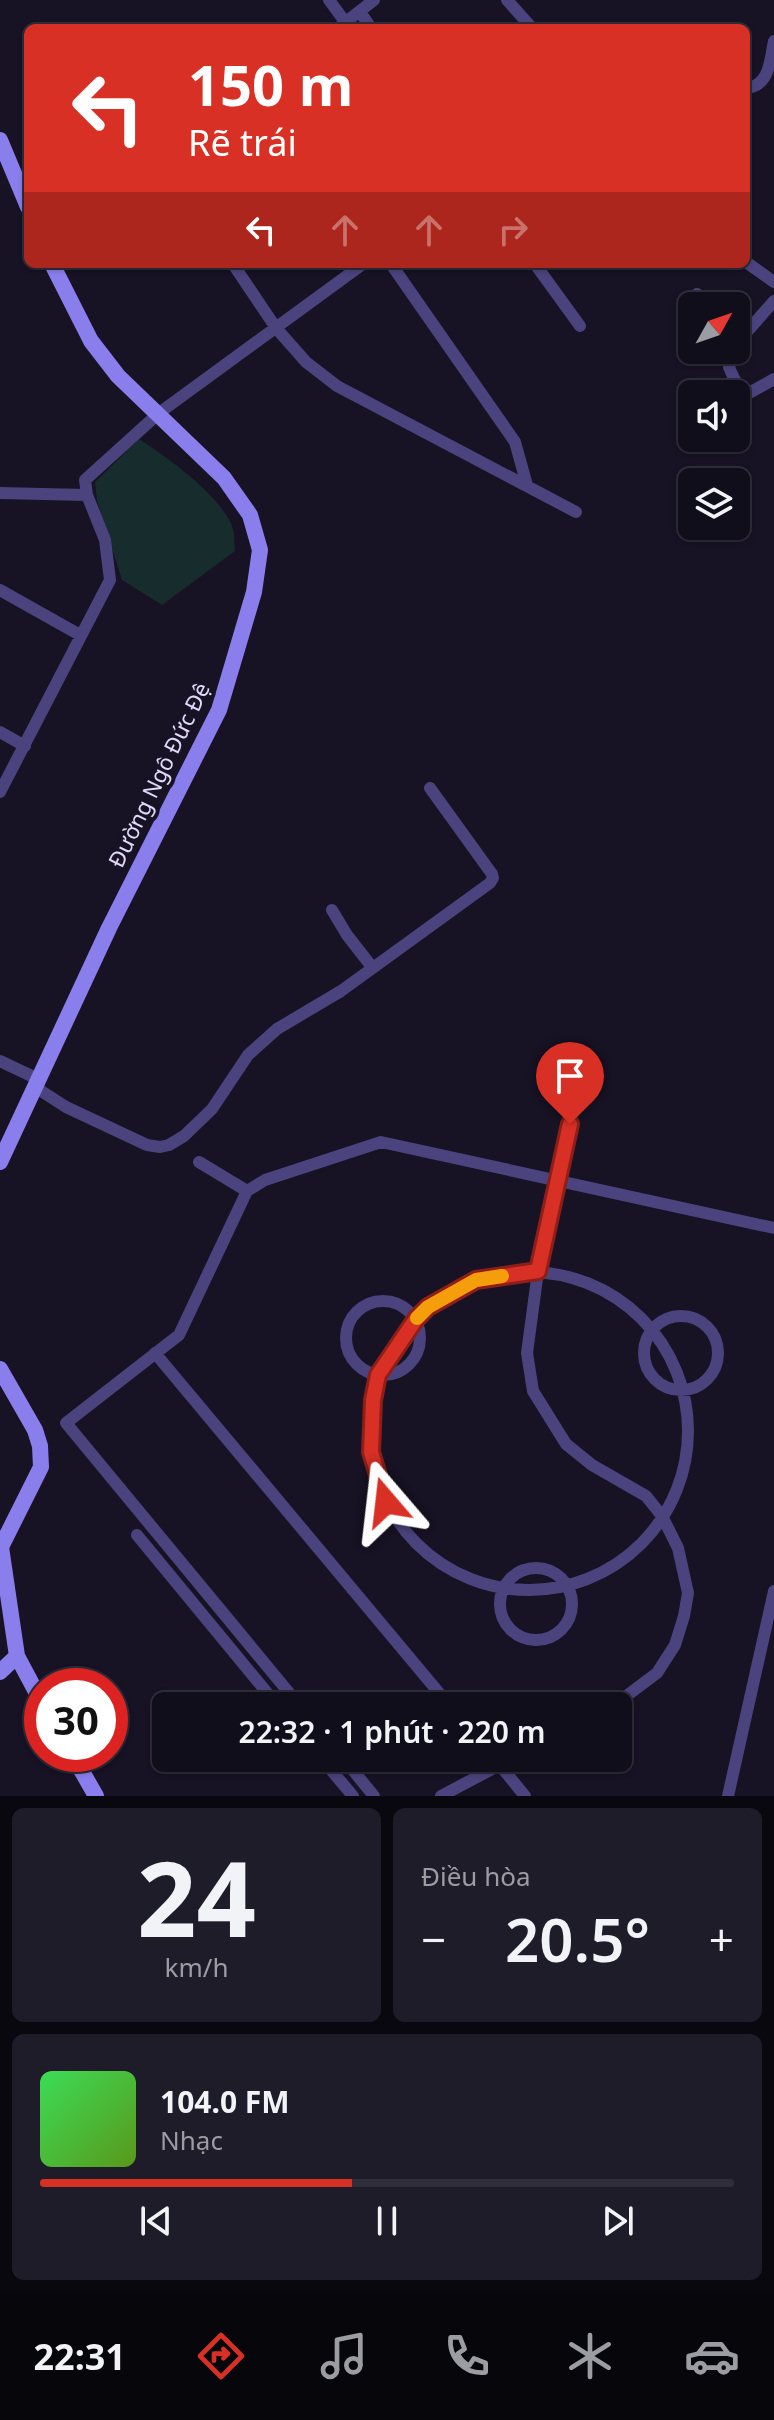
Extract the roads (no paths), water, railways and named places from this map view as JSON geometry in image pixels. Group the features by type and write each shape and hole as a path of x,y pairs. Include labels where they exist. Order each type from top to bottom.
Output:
{"main road":[{"path":"0,140 24,194"},
{"name":"Đường Ngô Đức Đệ","path":"0,1162 109,928 219,710 254,592 260,550 250,515 224,478 118,376 91,341 54,268"},
{"path":"0,1369 35,1430 40,1446 41,1467 1,1546 17,1656 24,1669"},
{"path":"0,1672 17,1656"},
{"path":"82,1772 96,1796"}],"street":[{"path":"329,0 341,24"},
{"path":"345,24 374,0"},
{"path":"507,0 528,24"},
{"path":"360,12 368,24"},
{"path":"750,88 754,88 767,75 774,41"},
{"path":"750,265 774,282"},
{"path":"236,268 276,328 306,362 337,386 576,512"},
{"path":"0,792 110,580 105,540 87,495 85,480 159,413 358,268"},
{"path":"394,268 515,442 527,485"},
{"path":"538,268 580,326"},
{"path":"750,321 774,301"},
{"path":"750,392 774,379"},
{"path":"0,493 87,495"},
{"path":"0,590 80,635"},
{"path":"0,732 25,746"},
{"path":"0,1061 36,1083 66,1107 147,1145 169,1145 184,1136 212,1109 256,1047 277,1029 341,991 486,888 493,878 430,788"},
{"path":"332,910 372,967"},
{"path":"570,1124 538,1271 527,1353 533,1391 566,1444 592,1465 646,1496 662,1516 678,1548 688,1593 675,1645 657,1673 632,1692"},
{"path":"288,1692 66,1423 179,1335 247,1191 265,1180 381,1142 774,1228"},
{"path":"199,1162 247,1191"},
{"path":"538,1271 587,1280 628,1304 651,1330 685,1389 688,1444 677,1490 649,1539 602,1572 567,1587 503,1588 458,1575 416,1545 386,1502 371,1452 373,1400 378,1375 416,1319 428,1307 476,1280 538,1271"},
{"path":"376,1301 388,1301 400,1305 416,1319 421,1334 420,1346 416,1358 408,1367 397,1374 378,1375 362,1369 353,1360 347,1349 346,1337 348,1325 364,1306 376,1301"},
{"path":"684,1315 707,1326 718,1349 712,1373 703,1382 685,1389 669,1388 658,1383 650,1374 643,1352 651,1330 671,1316 684,1315"},
{"path":"155,1353 438,1692"},
{"path":"137,1535 266,1692"},
{"path":"545,1569 556,1574 567,1587 572,1603 570,1614 557,1633 536,1640 525,1638 506,1624 501,1613 503,1588 520,1571 545,1569"},
{"path":"728,1796 774,1591"},
{"path":"333,1772 353,1796"},
{"path":"354,1772 374,1796"},
{"path":"441,1796 479,1772"},
{"path":"505,1772 525,1796"}]}
